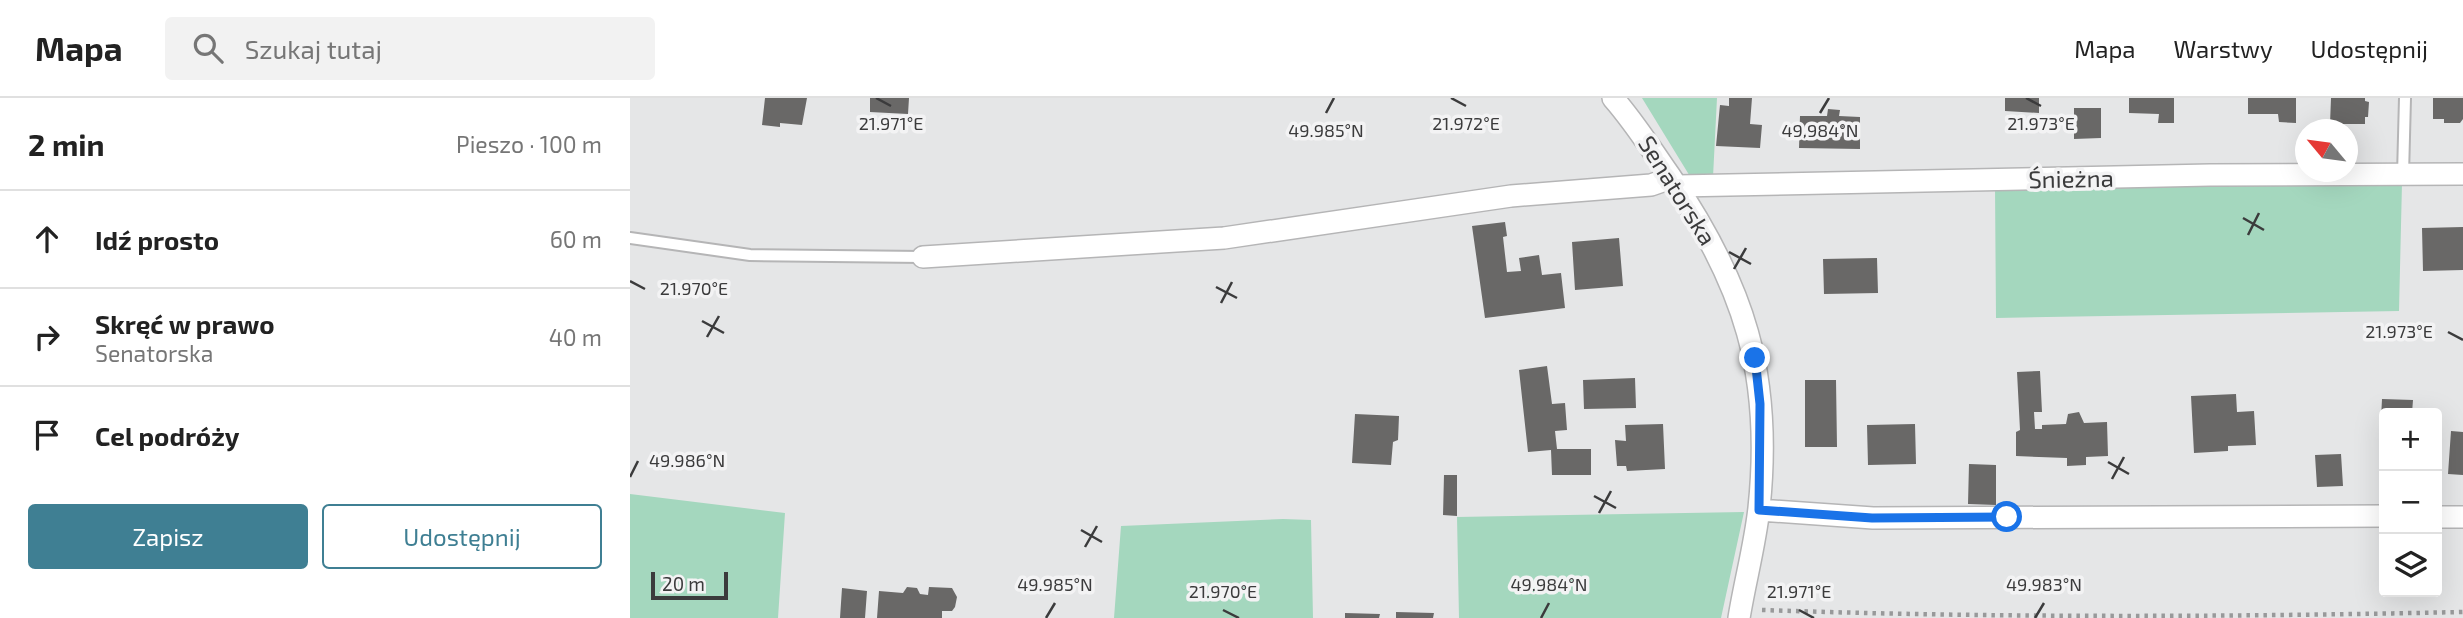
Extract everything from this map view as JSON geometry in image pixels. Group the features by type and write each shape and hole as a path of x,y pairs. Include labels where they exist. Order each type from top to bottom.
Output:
{"street":[{"name":"Senatorska","path":"1614,98 1639,127 1716,249 1742,308 1750,335 1760,404 1759,510 1740,614"},
{"name":"Śnieżna","path":"923,257 1224,238 1511,196 1675,182 2463,174"},
{"path":"1759,510 1872,518 2379,516"},
{"path":"2442,517 2463,517"}],"lane":[{"path":"2403,175 2405,98"},
{"path":"630,238 750,255 923,257"}],"path":[{"path":"1740,614 2463,612"}],"green space":[{"path":"1642,98 1717,98 1713,177 1691,178"},
{"path":"2402,183 2399,311 1996,318 1995,186"},
{"path":"630,494 785,513 778,618 630,618"},
{"path":"1744,512 1721,618 1459,618 1457,517"},
{"path":"1311,520 1313,618 1114,618 1121,526"}],"building":[{"path":"765,98 807,98 802,125 762,125"},
{"path":"870,98 909,98 908,114 870,112"},
{"path":"1729,98 1752,98 1750,124 1762,125 1760,148 1716,146 1720,105 1729,106"},
{"path":"2005,98 2039,98 2039,113 2005,111"},
{"path":"2129,98 2174,98 2174,123 2158,123 2159,114 2129,113"},
{"path":"2248,98 2296,98 2295,123 2279,122 2278,114 2248,114"},
{"path":"2331,98 2365,98 2365,101 2369,102 2365,124 2358,124 2358,119 2330,119"},
{"path":"2433,98 2463,98 2463,119 2460,123 2444,123 2444,119 2433,119"},
{"path":"2074,108 2101,108 2101,138 2074,139"},
{"path":"1828,109 1840,110 1839,116 1860,117 1860,149 1799,148 1800,116 1827,116"},
{"path":"1505,222 1507,236 1503,237 1507,272 1521,271 1519,258 1539,255 1542,275 1561,273 1565,308 1485,318 1472,226"},
{"path":"2463,227 2463,270 2423,271 2422,228"},
{"path":"1619,238 1623,286 1575,290 1572,242"},
{"path":"1877,258 1878,293 1824,294 1823,259"},
{"path":"1547,366 1552,404 1565,403 1567,430 1555,431 1557,449 1591,449 1591,475 1552,475 1551,450 1528,452 1519,370"},
{"path":"2040,371 2042,412 2034,412 2035,429 2042,429 2042,425 2066,424 2068,414 2079,412 2084,423 2107,422 2108,456 2086,457 2086,465 2067,466 2067,458 2016,456 2016,432 2020,430 2017,372"},
{"path":"1635,378 1636,408 1584,409 1583,380"},
{"path":"1805,380 1836,380 1837,447 1805,447"},
{"path":"2236,394 2237,412 2254,411 2256,445 2228,446 2228,451 2194,453 2191,396"},
{"path":"2382,399 2413,400 2412,408 2382,408"},
{"path":"1355,414 1399,416 1398,440 1393,442 1391,465 1352,463"},
{"path":"1663,424 1665,469 1627,471 1626,466 1617,466 1615,440 1626,441 1625,425"},
{"path":"1915,424 1916,464 1868,465 1867,425"},
{"path":"2451,431 2463,432 2463,475 2448,474"},
{"path":"2341,454 2343,486 2317,487 2315,455"},
{"path":"1969,464 1996,465 1996,505 1968,504"},
{"path":"1444,475 1457,475 1457,516 1443,515"},
{"path":"907,587 917,588 920,594 928,595 929,587 952,588 957,597 955,607 952,611 942,611 942,618 877,618 879,591 903,593"},
{"path":"842,588 867,591 865,618 840,618"},
{"path":"1396,612 1434,613 1433,618 1396,618"},
{"path":"1345,613 1380,614 1379,618 1345,618"}],"route":[{"path":"1755,358 1760,404 1759,510 1872,518 2007,517"}]}
